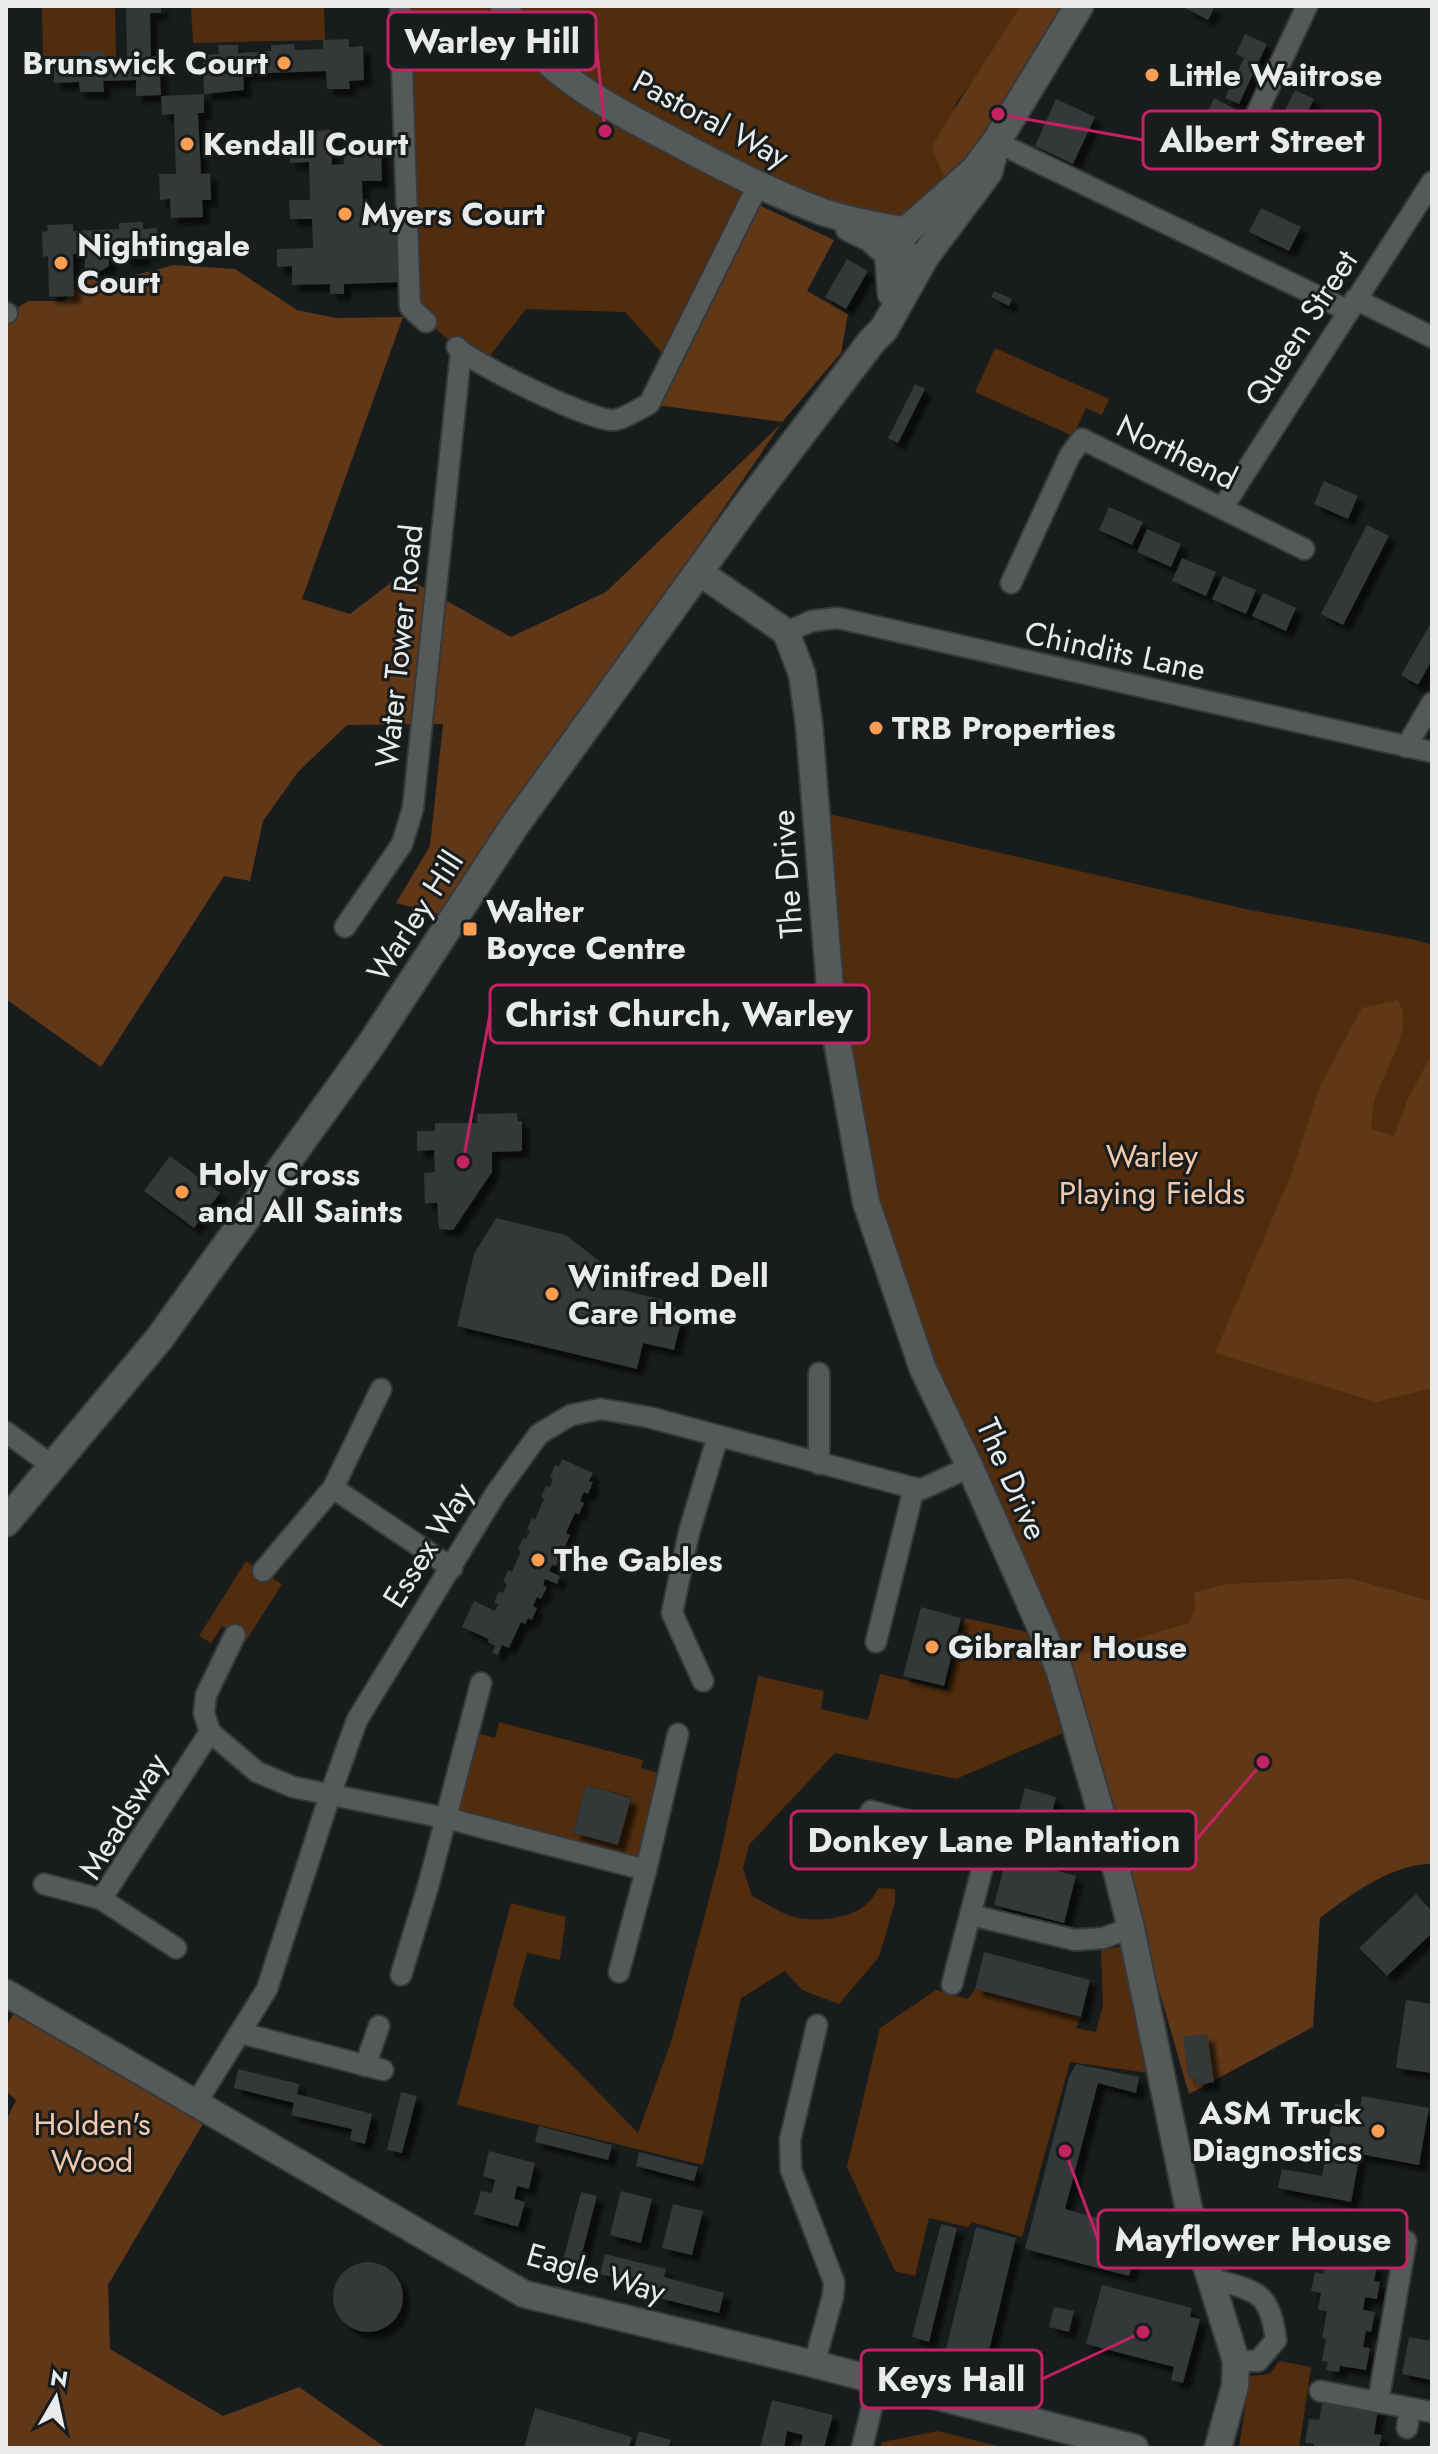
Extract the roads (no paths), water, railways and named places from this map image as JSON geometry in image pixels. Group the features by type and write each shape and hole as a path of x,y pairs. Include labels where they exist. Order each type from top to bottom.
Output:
{"main road":[{"name":"Warley Hill","path":"872,341 912,245 988,172 996,142 1079,6"},
{"name":"Warley Hill","path":"6,1522 159,1339 370,1046 515,825 799,435 884,329 912,245"}],"street":[{"path":"400,6 410,307 426,322"},
{"name":"Pastoral Way","path":"504,6 511,19 546,60 576,84 645,126 758,185 826,213"},
{"path":"1250,128 1307,6"},
{"path":"996,142 1352,305 1432,337"},
{"name":"Queen Street","path":"1223,507 1432,182"},
{"name":"Water Tower Road","path":"345,927 402,844 413,808 459,349 483,365 589,416 615,420 649,404 758,185"},
{"path":"826,213 912,245"},
{"path":"826,213 882,246 888,254 891,294"},
{"path":"868,237 912,245"},
{"name":"Northend","path":"1011,583 1070,455 1082,439 1304,549"},
{"path":"699,572 786,632"},
{"name":"Chindits Lane","path":"786,632 812,621 838,618 1432,752"},
{"name":"The Drive","path":"786,632 802,674 809,724 832,1013 866,1202 923,1369 1059,1669 1108,1837 1131,1928 1180,2170 1236,2361 1235,2386 1218,2448"},
{"path":"1406,747 1432,703"},
{"path":"819,1373 819,1464"},
{"path":"263,1571 333,1488 381,1389"},
{"name":"Essex Way","path":"196,2103 267,1989 357,1720 496,1493 539,1434 559,1421 601,1409 648,1417 914,1488"},
{"path":"6,1432 54,1467"},
{"path":"703,1681 672,1613 689,1532 718,1436"},
{"path":"876,1642 914,1488 922,1489 970,1467"},
{"path":"333,1488 452,1568"},
{"path":"235,1635 206,1695 204,1713 210,1732 257,1772 293,1787 446,1818 646,1870"},
{"path":"401,1975 429,1883 481,1683"},
{"name":"Meadsway","path":"176,1948 101,1899 210,1732"},
{"path":"619,1972 678,1734"},
{"path":"871,1811 956,1833 970,1844 984,1862 952,1984"},
{"path":"44,1884 101,1899"},
{"path":"971,1915 1075,1940 1103,1938 1131,1928"},
{"name":"Eagle Way","path":"6,1993 524,2294 814,2364 1135,2448"},
{"path":"814,2364 834,2282 791,2170 790,2140 817,2025"},
{"path":"241,2033 374,2068 379,2026"},
{"path":"1378,2402 1406,2241"},
{"path":"1210,2278 1258,2294 1272,2315 1276,2340 1258,2361 1236,2361"},
{"path":"862,2448 878,2381"},
{"path":"1320,2391 1378,2402 1409,2418 1432,2412"}],"place":[{"name":"Brunswick Court","path":"284,63"},
{"name":"Little Waitrose","path":"1152,75"},
{"name":"Albert Street","path":"998,114"},
{"name":"Warley Hill","path":"605,131"},
{"name":"Kendall Court","path":"187,144"},
{"name":"Myers Court","path":"345,214"},
{"name":"Nightingale Court","path":"61,263"},
{"name":"TRB Properties","path":"876,728"},
{"name":"Walter Boyce Centre","path":"470,929"},
{"name":"Christ Church, Warley","path":"463,1162"},
{"name":"Holy Cross and All Saints","path":"182,1192"},
{"name":"Winifred Dell Care Home","path":"552,1294"},
{"name":"The Gables","path":"538,1560"},
{"name":"Gibraltar House","path":"932,1647"},
{"name":"Donkey Lane Plantation","path":"1263,1762"},
{"name":"ASM Truck Diagnostics","path":"1378,2131"},
{"name":"Mayflower House","path":"1065,2151"},
{"name":"Keys Hall","path":"1143,2332"}],"park label":[{"name":"Warley Playing Fields","path":"1152,1174"},
{"name":"Holden's Wood","path":"92,2142"}]}
